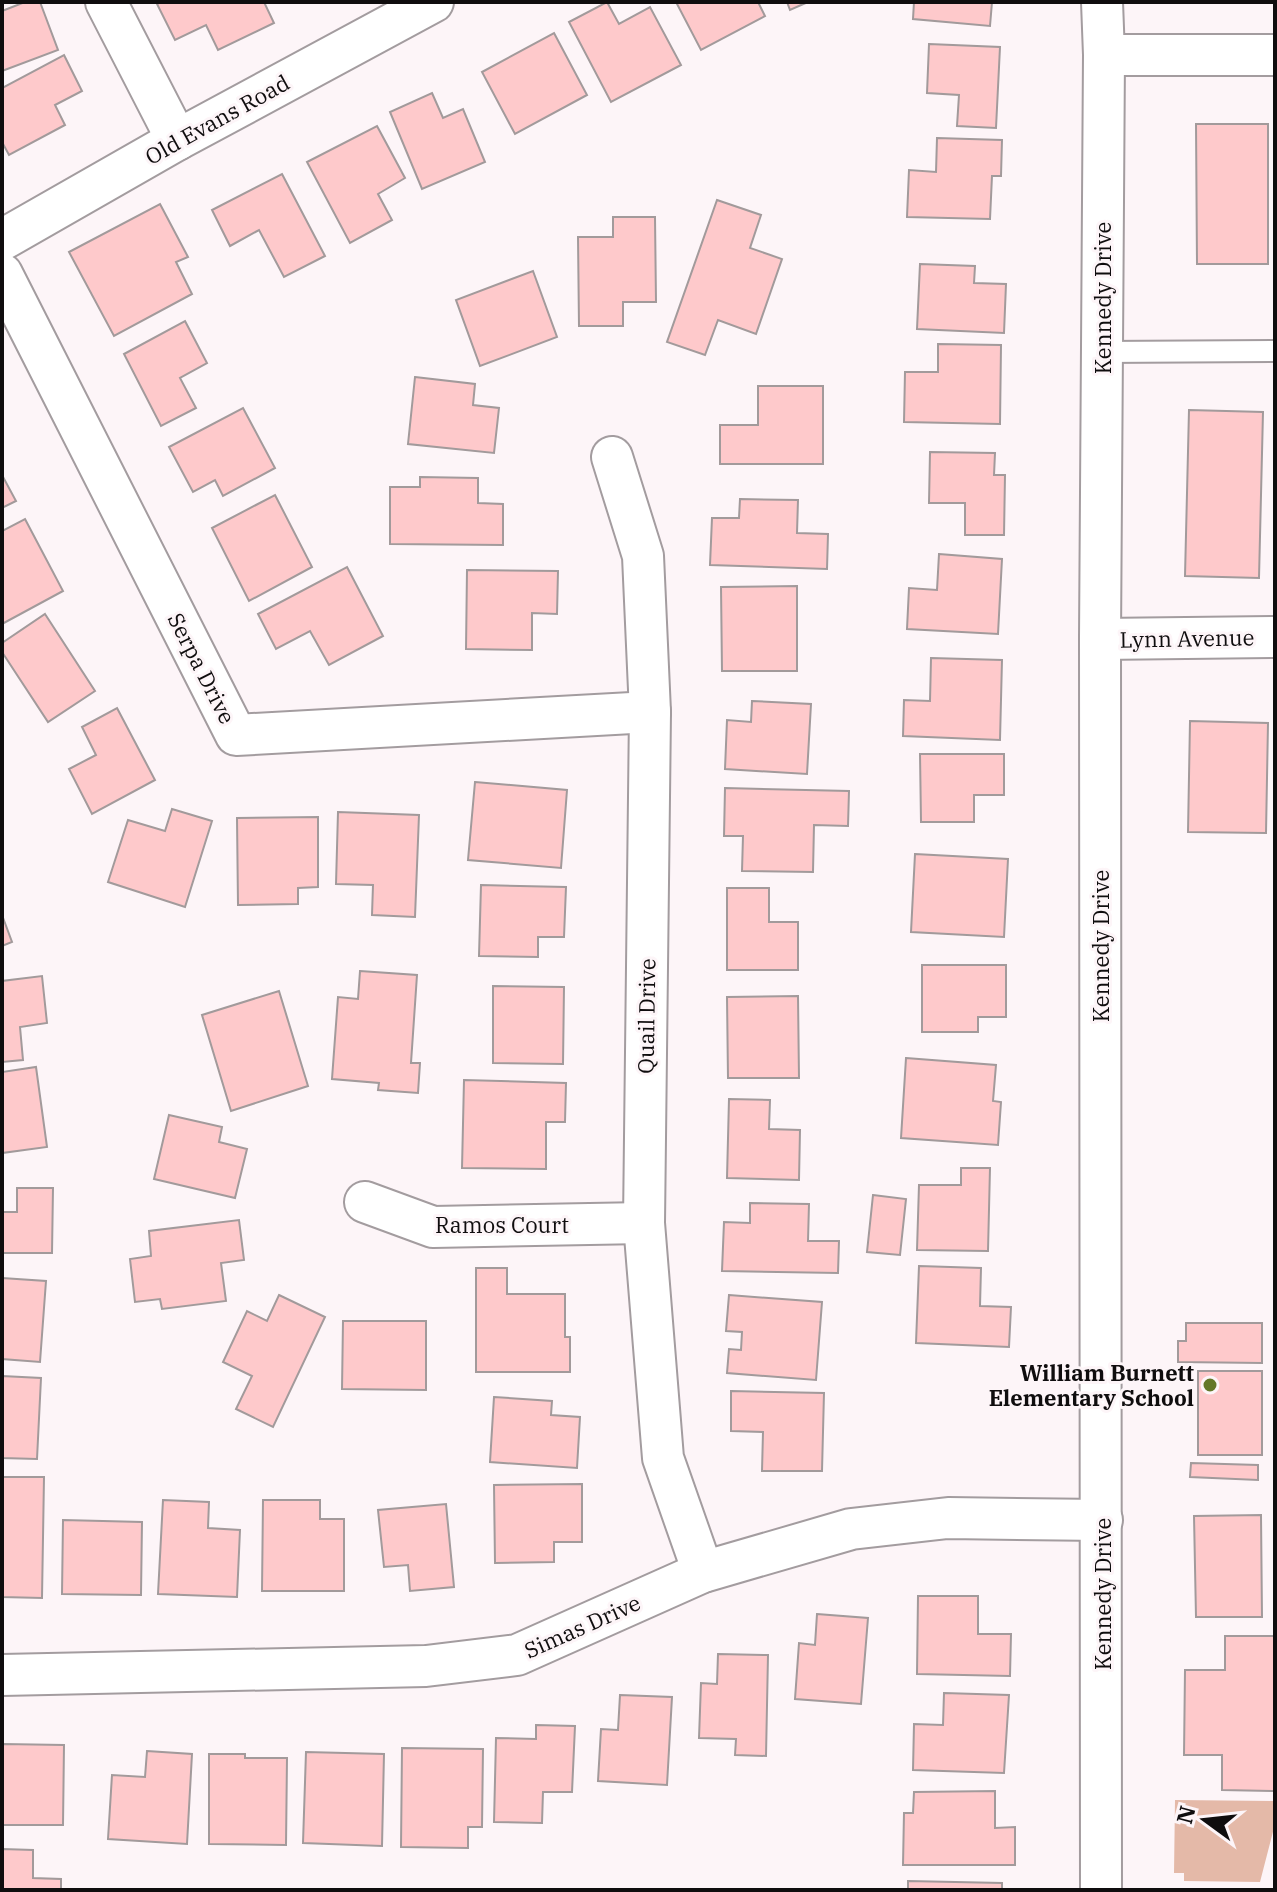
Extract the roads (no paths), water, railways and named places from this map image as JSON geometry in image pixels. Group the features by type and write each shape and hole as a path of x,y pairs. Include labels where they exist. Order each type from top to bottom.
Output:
{"street":[{"path":"106,2 177,140"},
{"name":"Old Evans Road","path":"2,240 177,140 433,2"},
{"name":"Kennedy Drive","path":"1101,1890 1102,2"},
{"path":"1104,55 1275,55"},
{"name":"Serpa Drive","path":"2,274 236,735 650,712"},
{"name":"Quail Drive","path":"612,457 643,556 650,712 644,1223 663,1458 703,1572"},
{"name":"Lynn Avenue","path":"1100,639 1275,637"},
{"name":"Ramos Court","path":"365,1202 433,1227 644,1223"},
{"name":"Simas Drive","path":"2,1675 426,1666 517,1655 703,1572 851,1529 948,1518 1102,1520"}],"lane":[{"path":"1102,352 1275,351"}],"place":[{"name":"William Burnett Elementary School","path":"1210,1385"}]}
